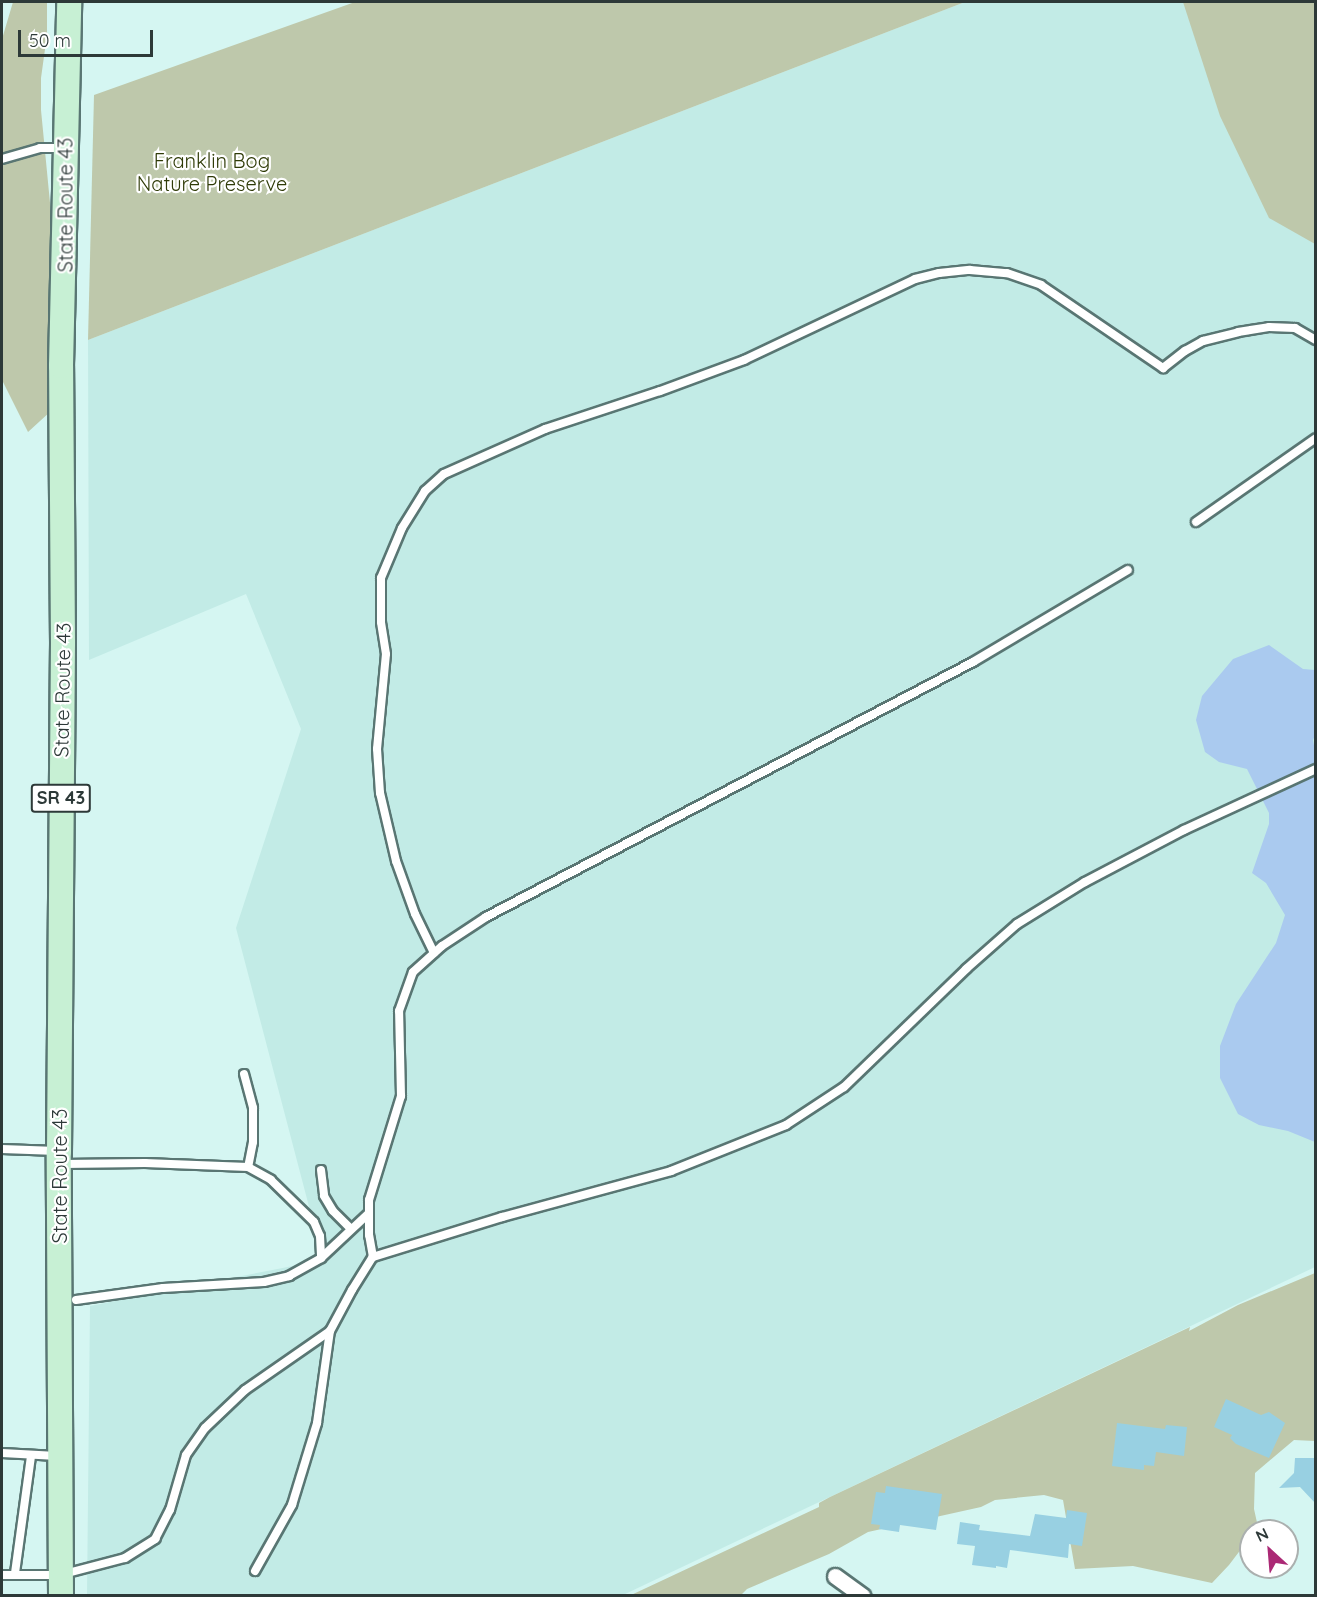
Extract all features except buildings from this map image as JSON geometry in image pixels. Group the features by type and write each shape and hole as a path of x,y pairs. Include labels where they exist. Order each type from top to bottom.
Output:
{"main road":[{"name":"State Route 43","path":"61,1585 59,1158 63,643 61,366 65,275 69,2"}],"street":[{"path":"836,1576 863,1596"}],"lane":[{"path":"2,159 40,148 66,148"},
{"path":"434,954 415,914 396,861 380,793 377,749 386,654 381,621 381,578 402,528 425,491 444,474 544,429 660,391 744,360 915,279 939,273 970,270 1007,273 1041,285 1163,368 1203,341 1238,332 1269,327 1294,328 1316,340"},
{"path":"1196,522 1316,438"},
{"path":"255,1570 292,1505 317,1423 330,1331 373,1257 368,1214 377,1170 401,1096 399,1011 413,972 486,917 973,662 1128,570"},
{"path":"373,1257 502,1217 671,1170 786,1125 844,1087 966,969 1017,924 1085,882 1235,806 1316,769"},
{"path":"244,1074 253,1108 253,1142 248,1167"},
{"path":"2,1149 59,1158 248,1167 271,1180 314,1222 320,1236 321,1258"},
{"path":"321,1170 324,1196 333,1211 351,1229"},
{"path":"76,1300 163,1288 264,1282 303,1271 321,1258 368,1214"},
{"path":"2,1575 15,1573 61,1585 125,1558 155,1539 170,1510 186,1455 205,1428 245,1390 330,1331"},
{"path":"2,1453 61,1456"},
{"path":"15,1573 31,1456"}],"shaded area":[{"path":"965,2 1215,2 1315,193 1315,1267 623,1595 87,1596 90,1306 323,1260 236,928 301,729 246,594 89,660 88,340"},
{"path":"1269,645 1303,669 1315,670 1316,733 1313,740 1316,757 1315,1142 1288,1131 1259,1125 1238,1114 1220,1078 1220,1046 1236,1004 1276,943 1285,915 1266,883 1252,873 1269,824 1269,813 1247,769 1219,762 1205,752 1196,720 1202,696 1233,659"}],"green space":[{"path":"13,2 47,2 47,35 41,78 41,110 54,244 49,363 51,411 28,432 2,380 2,39"},
{"name":"Franklin Bog Nature Preserve","path":"355,2 965,2 88,340 94,95"},
{"path":"1183,2 1315,2 1315,244 1269,218 1220,116"},
{"path":"1315,1273 1315,1441 1294,1440 1255,1473 1254,1509 1256,1519 1239,1519 1239,1552 1212,1583 1133,1566 1075,1569 1063,1500 1044,1495 995,1500 981,1507 868,1532 829,1554 747,1589 741,1595 629,1596 819,1507 819,1503 830,1497 1190,1327 1189,1331 1238,1305"}]}
